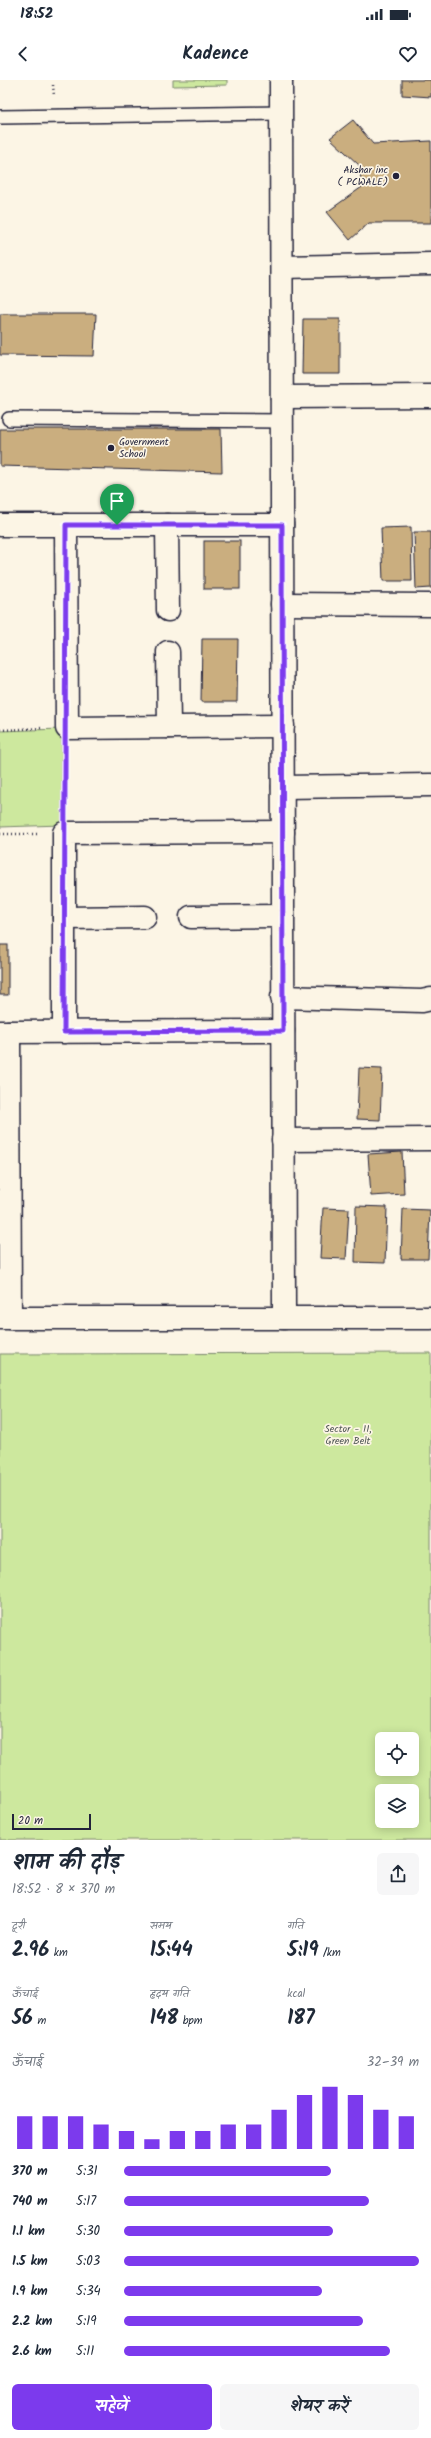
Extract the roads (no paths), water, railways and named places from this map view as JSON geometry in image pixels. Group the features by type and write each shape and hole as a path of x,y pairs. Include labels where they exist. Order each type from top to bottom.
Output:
{"street":[{"path":"281,80 283,726 282,997 284,1318"},
{"path":"282,267 431,264"},
{"path":"282,397 431,396"},
{"path":"0,525 282,525"},
{"path":"66,525 67,728 283,726"},
{"path":"167,525 168,610"},
{"path":"282,604 431,605"},
{"path":"168,652 169,727"},
{"path":"283,787 431,785"},
{"path":"64,1032 64,833 283,832"},
{"path":"191,917 283,916"},
{"path":"64,918 145,917"},
{"path":"282,997 422,1001 431,999"},
{"path":"283,1031 5,1032 5,1318 431,1318"},
{"path":"283,1140 431,1139"}],"lane":[{"path":"0,117 282,112"},
{"path":"9,419 282,421"}],"place":[{"name":"Akshar inc ( PCWALE)","path":"396,176"},
{"name":"Government School","path":"111,448"}],"park label":[{"name":"Sector - 11, Green Belt","path":"348,1434"}]}
